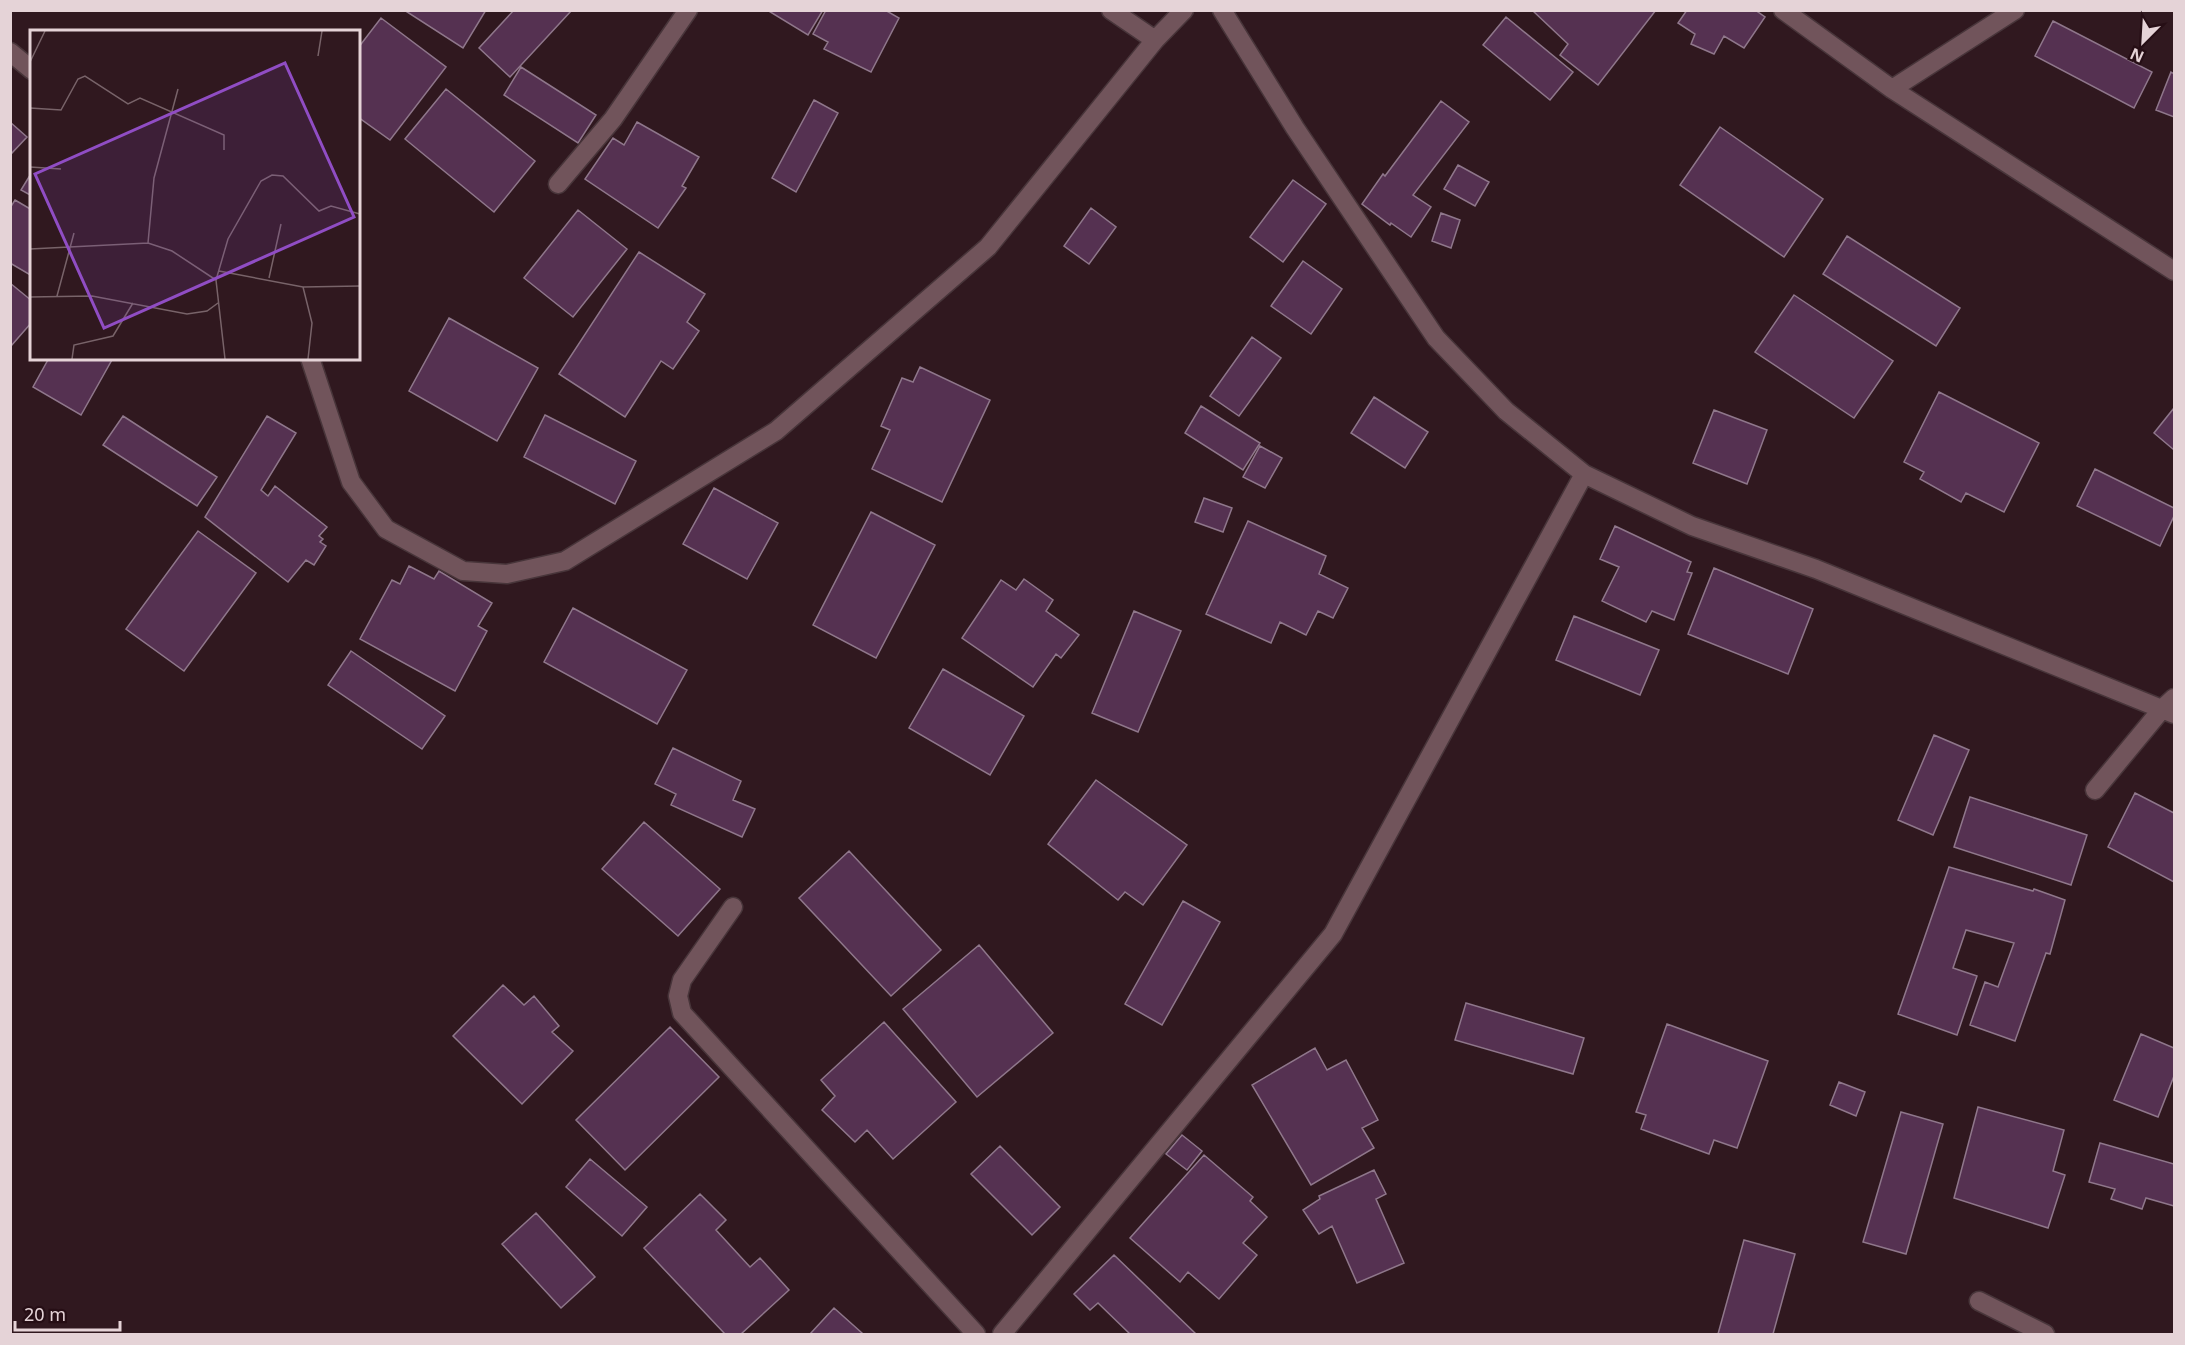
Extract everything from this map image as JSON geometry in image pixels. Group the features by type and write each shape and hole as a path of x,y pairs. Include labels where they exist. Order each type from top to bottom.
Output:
{"street":[{"path":"558,184 613,119 688,10"},
{"path":"1111,10 1155,40"},
{"path":"311,360 351,482 386,529 463,571 507,574 565,561 776,431 988,247 1155,40 1184,10"},
{"path":"1222,10 1295,128 1436,338 1506,411 1584,474 1692,526 1816,569 2170,707 2095,790"},
{"path":"1783,10 1892,89 2175,272"},
{"path":"1892,89 2015,10"},
{"path":"10,52 30,68"},
{"path":"1002,1335 1333,933 1584,474"},
{"path":"733,907 682,980 678,996 682,1013 976,1335"},
{"path":"1979,1301 2045,1335"}],"building":[{"path":"404,10 486,10 463,48"},
{"path":"514,10 572,10 510,77 479,48"},
{"path":"767,10 823,10 808,35"},
{"path":"826,10 885,10 899,18 871,72 824,49 828,42 813,34"},
{"path":"1532,10 1656,10 1598,85 1560,55 1568,44"},
{"path":"1687,10 1755,10 1765,17 1744,48 1724,36 1714,54 1691,44 1695,34 1678,23"},
{"path":"1506,17 1573,72 1550,100 1483,45"},
{"path":"381,18 446,67 390,140 360,118 360,45"},
{"path":"2053,21 2152,72 2134,108 2035,56"},
{"path":"521,67 596,115 578,143 504,95"},
{"path":"2171,72 2174,74 2174,117 2156,110"},
{"path":"446,89 535,161 494,212 405,139"},
{"path":"814,100 838,113 796,192 772,178"},
{"path":"1441,101 1469,122 1413,195 1431,207 1411,237 1362,204"},
{"path":"10,122 27,137 10,155"},
{"path":"637,122 699,157 682,186 686,188 658,228 585,179 613,138 624,145"},
{"path":"1720,127 1823,199 1784,257 1680,185"},
{"path":"1458,165 1489,182 1475,206 1444,189"},
{"path":"30,175 30,195 21,190"},
{"path":"1293,180 1326,204 1283,262 1250,237"},
{"path":"15,200 30,209 30,275 10,263 10,208"},
{"path":"1091,208 1116,227 1089,264 1064,246"},
{"path":"578,210 627,249 573,317 524,278"},
{"path":"1441,213 1460,220 1451,248 1432,241"},
{"path":"1847,236 1960,308 1936,346 1823,274"},
{"path":"639,252 705,294 687,322 699,331 673,369 661,361 625,417 559,374"},
{"path":"1303,261 1342,289 1311,334 1271,306"},
{"path":"10,283 30,299 30,324 11,346"},
{"path":"1794,295 1893,361 1854,418 1755,352"},
{"path":"449,318 538,368 497,441 409,391"},
{"path":"1252,337 1281,358 1239,416 1210,396"},
{"path":"48,360 112,360 81,415 33,387"},
{"path":"920,367 990,400 942,502 872,469 890,430 881,426 902,378 913,382"},
{"path":"1939,392 2039,443 2004,512 1966,493 1961,502 1920,479 1924,472 1904,462"},
{"path":"1374,397 1428,432 1405,468 1351,433"},
{"path":"1201,406 1260,443 1243,470 1185,433"},
{"path":"2174,408 2174,450 2154,433"},
{"path":"1714,410 1767,430 1747,484 1693,463"},
{"path":"545,415 636,461 615,504 524,457"},
{"path":"123,416 217,477 197,506 103,445"},
{"path":"267,416 296,433 261,490 268,496 275,486 327,527 319,536 323,539 320,542 326,546 314,565 306,560 288,582 205,517"},
{"path":"1260,446 1282,458 1265,488 1243,477"},
{"path":"2095,469 2174,508 2174,516 2160,546 2077,506"},
{"path":"714,488 778,523 747,579 683,544"},
{"path":"1204,498 1232,508 1223,532 1195,522"},
{"path":"871,512 935,545 876,658 813,625"},
{"path":"1248,521 1326,556 1319,574 1348,588 1333,618 1318,611 1306,635 1280,622 1271,643 1206,614"},
{"path":"1615,526 1691,562 1687,572 1692,573 1674,620 1652,611 1646,622 1602,601 1619,567 1600,559"},
{"path":"198,531 256,573 184,671 126,629"},
{"path":"409,566 434,579 439,571 492,603 478,626 487,631 455,691 360,639 392,580 400,584"},
{"path":"1714,568 1813,609 1788,674 1688,634"},
{"path":"1024,579 1053,600 1046,611 1079,635 1061,658 1056,654 1033,687 962,638 1001,580 1016,590"},
{"path":"573,608 687,670 657,724 544,662"},
{"path":"1134,611 1181,631 1138,732 1092,713"},
{"path":"1574,616 1659,650 1640,695 1556,660"},
{"path":"351,651 445,716 422,749 328,685"},
{"path":"943,669 1024,716 990,775 909,728"},
{"path":"1934,735 1969,750 1933,835 1898,820"},
{"path":"673,748 741,781 733,800 755,809 742,837 671,805 676,794 655,784"},
{"path":"1096,780 1187,845 1143,905 1125,892 1118,900 1048,844"},
{"path":"2135,793 2174,813 2174,882 2108,847"},
{"path":"1970,797 2087,835 2071,885 1954,847"},
{"path":"644,822 720,889 678,936 602,869"},
{"path":"849,851 941,950 891,996 799,898"},
{"path":"1949,867 2033,891 2034,889 2065,900 2050,954 2046,953 2015,1041 1970,1025 1985,982 1998,987 2014,943 1966,930 1953,968 1977,976 1957,1035 1898,1014"},
{"path":"1183,901 1220,922 1162,1025 1125,1004"},
{"path":"979,945 1053,1033 977,1097 903,1009"},
{"path":"503,985 524,1005 534,996 559,1026 552,1032 573,1051 522,1104 453,1036"},
{"path":"1466,1003 1584,1038 1573,1074 1455,1040"},
{"path":"884,1022 956,1102 893,1159 867,1130 855,1142 822,1110 835,1096 821,1080"},
{"path":"1667,1024 1768,1061 1737,1148 1714,1140 1709,1154 1641,1129 1646,1115 1636,1112"},
{"path":"670,1027 719,1077 625,1170 576,1120"},
{"path":"2141,1034 2174,1048 2174,1076 2158,1117 2114,1100"},
{"path":"1315,1048 1327,1070 1346,1060 1378,1120 1362,1128 1374,1148 1311,1185 1252,1085"},
{"path":"1839,1082 1865,1092 1856,1116 1830,1105"},
{"path":"1978,1107 2064,1130 2053,1171 2065,1175 2048,1228 1954,1198"},
{"path":"1901,1112 1943,1124 1906,1254 1863,1242"},
{"path":"1182,1135 1202,1151 1187,1170 1166,1154"},
{"path":"2100,1143 2174,1164 2174,1206 2146,1198 2142,1209 2111,1199 2115,1189 2089,1182"},
{"path":"1000,1146 1060,1207 1032,1235 971,1174"},
{"path":"1204,1155 1253,1197 1250,1201 1267,1217 1243,1243 1257,1255 1219,1299 1188,1272 1180,1282 1130,1238"},
{"path":"590,1159 647,1207 622,1236 566,1187"},
{"path":"1374,1170 1386,1194 1376,1199 1404,1263 1357,1283 1332,1226 1319,1234 1303,1210 1320,1199 1319,1196"},
{"path":"700,1194 726,1220 716,1230 750,1267 760,1258 789,1290 741,1334 725,1334 644,1248"},
{"path":"536,1213 595,1277 561,1308 502,1244"},
{"path":"1744,1240 1795,1254 1773,1334 1718,1334"},
{"path":"1114,1255 1196,1334 1130,1334 1098,1303 1090,1310 1074,1294"},
{"path":"834,1308 862,1333 810,1334"}]}
